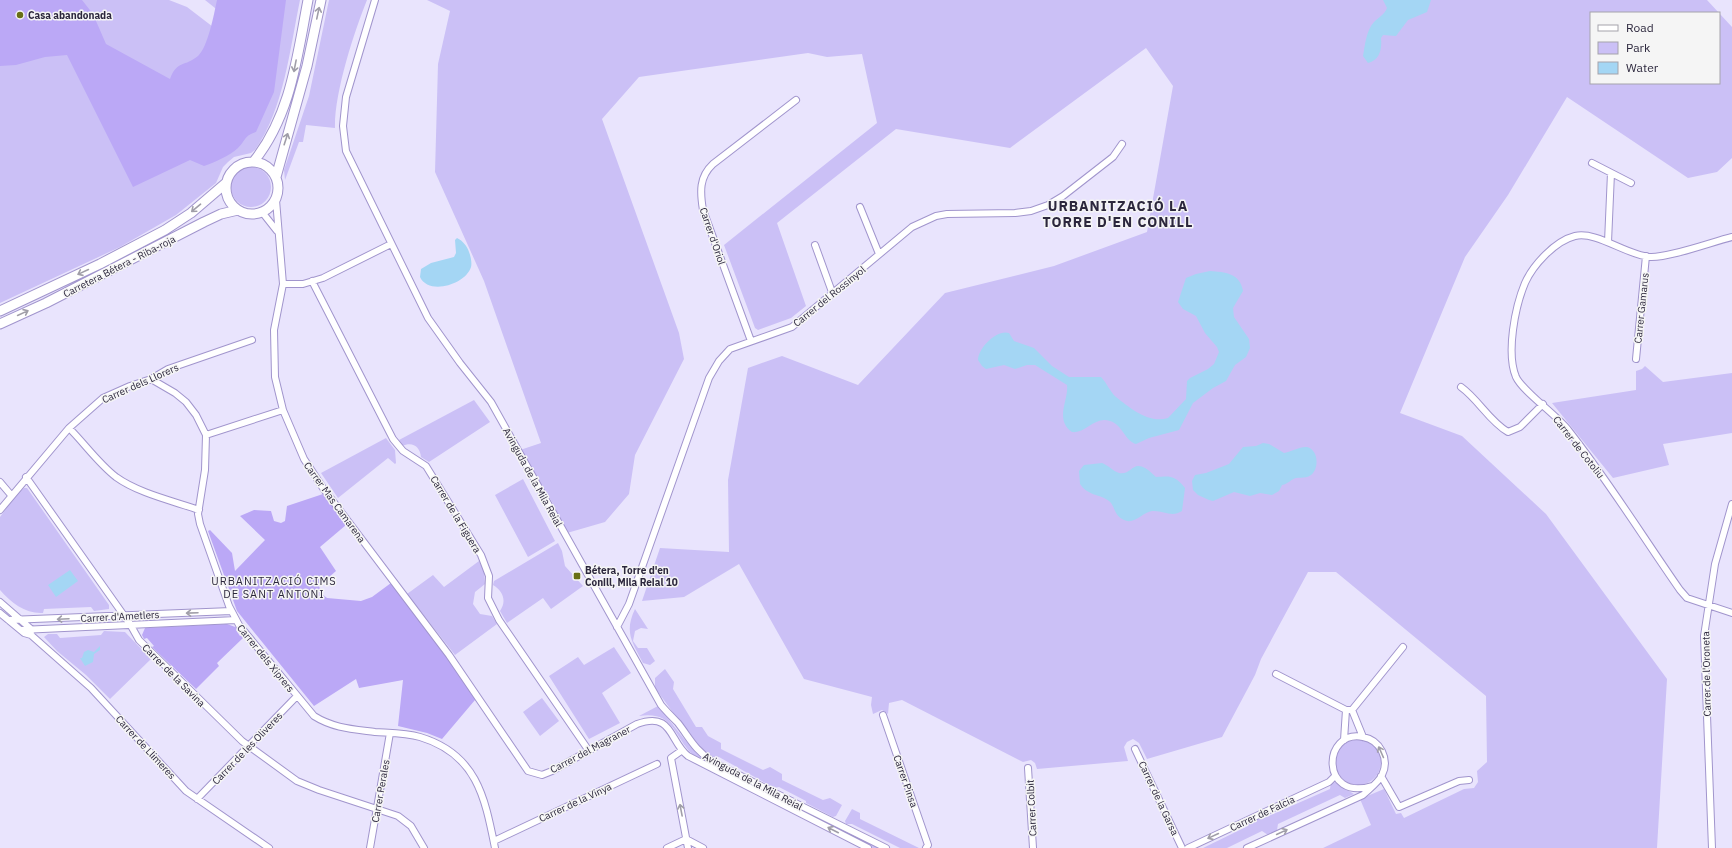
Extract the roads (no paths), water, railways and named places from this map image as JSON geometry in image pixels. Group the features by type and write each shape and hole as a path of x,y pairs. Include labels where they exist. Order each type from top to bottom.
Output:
{"main road":[{"path":"254,161 266,147 290,91 308,0"},
{"path":"276,177 307,66 320,0"},
{"path":"254,161 263,163 271,169 276,177 279,186 276,200 270,207 262,212 250,214 238,210 228,198 226,183 229,174 244,162 254,161"},
{"name":"Carretera Bétera - Riba-roja","path":"0,311 100,264 165,230 191,213 226,183"},
{"name":"Carretera Bétera - Riba-roja","path":"0,324 204,222 221,214 238,210"}],"street":[{"name":"Avinguda de la Mila Reial","path":"375,0 346,97 343,126 346,151 428,318 460,363 491,402 661,705 701,754 713,762 886,848"},
{"name":"Carrer d'Oriol","path":"752,341 703,210 700,194 701,183 705,171 713,164 796,100"},
{"name":"Carrer del Rossinyol","path":"617,627 629,604 709,378 718,361 730,349 792,327 832,292 912,227 936,216 947,214 1026,212 1048,205 1063,196 1113,157 1122,144"},
{"path":"1592,163 1631,183"},
{"path":"1608,242 1611,173"},
{"name":"Carrer Mas Camarena","path":"276,200 277,231 283,264 283,284 274,330 273,348 275,377 283,410 304,459 323,488 449,655"},
{"path":"860,207 879,254"},
{"name":"Carrer Mas Camarena","path":"262,212 277,231"},
{"name":"Carrer de Cotoliu","path":"1732,236 1669,254 1646,256 1637,255 1608,242 1575,236 1558,244 1534,268 1525,283 1510,353 1512,366 1517,379 1557,417 1581,447 1680,590 1687,598 1732,613"},
{"path":"283,284 303,284 312,281 336,272 391,244"},
{"path":"815,245 832,292"},
{"name":"Carrer Gamarus","path":"1636,359 1646,256"},
{"name":"Carrer de la Figuera","path":"312,281 393,439 403,451 426,466 481,555 489,577 488,598 499,620 589,751"},
{"name":"Carrer dels Llorers","path":"0,510 26,477 69,428 103,398 130,386 151,379 168,369 252,340"},
{"name":"Carrer dels Xiprers","path":"151,379 175,393 186,402 196,415 206,434 205,470 199,510 200,524 231,611 236,620 314,716 339,728 419,737 441,746 457,758 470,771 479,785 486,805 495,848"},
{"path":"1461,387 1472,395 1499,426 1508,432 1520,427 1543,404"},
{"path":"206,434 283,410"},
{"path":"69,428 99,462 116,477 132,486 199,510"},
{"name":"Carrer de la Savina","path":"26,477 130,624 139,640 248,746 297,781 319,790 398,816 411,826 424,848"},
{"path":"0,482 11,495"},
{"name":"Carrer de l'Oroneta","path":"1712,848 1704,636 1715,564 1732,504"},
{"name":"Carrer de Llimeres","path":"0,602 21,620 31,632 91,688 186,790 269,848"},
{"name":"Carrer d'Ametlers","path":"9,620 231,611"},
{"path":"0,613 9,620"},
{"name":"Carrer d'Ametlers","path":"9,620 21,630 31,632 130,624 236,620"},
{"path":"1344,740 1349,710 1403,648"},
{"name":"Carrer del Magraner","path":"449,655 528,771 542,774 646,721 663,723 669,728 675,735 676,743 681,751"},
{"path":"1276,674 1349,710 1363,737"},
{"name":"Carrer de les Oliveres","path":"197,799 297,696"},
{"name":"Carrer Pinsa","path":"883,715 928,845 926,848"},
{"name":"Carrer Perales","path":"370,848 390,733"},
{"path":"1247,848 1363,795 1372,786 1381,776 1385,762 1382,751 1377,744 1363,737 1350,737 1344,740 1335,750 1332,758 1332,765 1335,776 1344,785 1355,789 1372,786"},
{"name":"Carrer de la Garsa","path":"1135,749 1182,848"},
{"path":"688,848 671,758 681,751 698,762 868,848"},
{"name":"Carrer de la Vinya","path":"494,841 657,764"},
{"name":"Carrer Colbit","path":"1028,768 1033,848"},
{"name":"Carrer de Falcia","path":"1188,848 1329,782 1335,776"},
{"path":"1381,776 1399,807 1459,781 1469,780"},
{"path":"667,848 686,839"},
{"path":"686,839 703,848"}],"water":[{"path":"1383,0 1431,0 1427,12 1408,20 1396,36 1383,35 1381,38 1381,46 1378,57 1372,62 1368,63 1363,56 1366,38 1371,26 1387,8"},
{"path":"457,238 464,244 470,254 471,267 468,273 455,283 447,286 431,286 425,283 420,277 421,269 431,263 454,257 456,253 455,240"},
{"path":"1210,271 1226,273 1239,280 1243,291 1233,308 1234,317 1249,339 1250,348 1246,357 1235,365 1226,381 1213,388 1193,403 1179,430 1149,438 1136,444 1129,439 1118,426 1110,421 1099,421 1082,430 1072,432 1067,427 1063,415 1067,385 1035,365 1027,365 1015,369 1004,365 986,369 978,360 981,350 989,340 999,334 1009,333 1014,341 1034,348 1052,366 1069,377 1101,377 1114,395 1140,414 1154,419 1168,418 1186,399 1187,381 1214,364 1219,352 1217,347 1205,333 1196,316 1183,309 1178,302 1186,278"},
{"path":"1263,443 1269,444 1284,453 1305,447 1311,449 1316,456 1314,472 1307,477 1296,478 1282,485 1279,491 1272,495 1260,493 1250,496 1234,492 1213,501 1198,495 1193,490 1192,481 1195,475 1206,473 1229,464 1243,447 1256,446"},
{"path":"1102,463 1119,473 1128,472 1134,467 1138,466 1148,470 1156,477 1172,477 1185,488 1182,511 1171,514 1152,511 1131,521 1120,518 1109,501 1090,493 1080,484 1079,471 1084,465"},
{"path":"70,570 78,581 56,597 48,585"},
{"path":"100,646 100,650 94,654 93,662 85,666 80,658 82,658 84,652 88,650 94,652"}],"place":[{"name":"Casa abandonada","path":"20,15"},
{"name":"Bétera, Torre d'en Conill, Mila Reial 10","path":"577,576"}],"district":[{"name":"URBANITZACIÓ LA TORRE D'EN CONILL","path":"1118,214"},
{"name":"URBANITZACIÓ CIMS DE SANT ANTONI","path":"274,587"}]}
